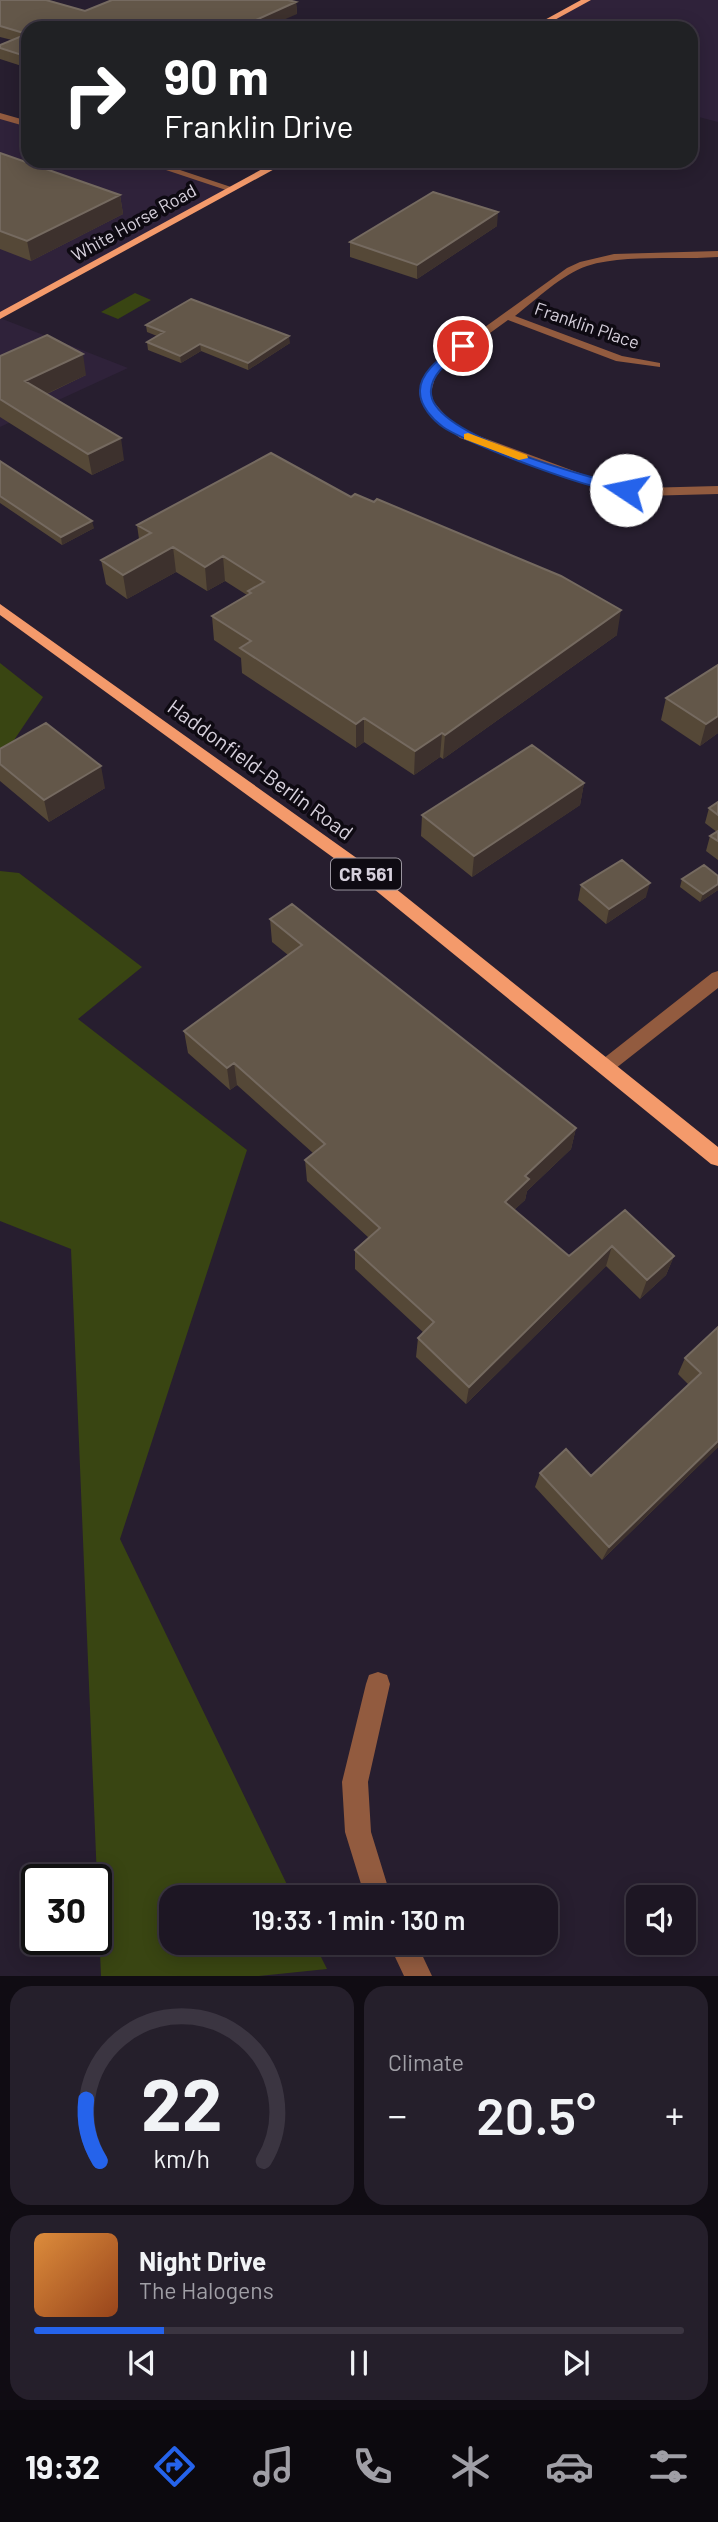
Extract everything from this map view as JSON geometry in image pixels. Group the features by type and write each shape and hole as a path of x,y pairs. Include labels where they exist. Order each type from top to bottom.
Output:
{"main road":[{"path":"547,21 587,0"},
{"name":"White Horse Road","path":"0,316 271,168"},
{"name":"Haddonfield-Berlin Road","path":"0,608 359,868 718,1158"}],"street":[{"path":"0,116 21,122"},
{"path":"166,168 232,189"},
{"path":"718,254 614,257 596,260 571,270 439,365 429,378 425,393 433,412 464,435 610,488 642,492 718,490"},
{"name":"Franklin Place","path":"506,316 620,359 656,365"},
{"path":"605,1067 718,978"},
{"path":"375,1885 358,1832 355,1782 378,1684"},
{"path":"408,1955 418,1976"}],"shaded area":[{"path":"587,0 718,0 718,122 698,117 698,21 547,21"},
{"path":"0,116 21,122 21,168 166,168 232,189 0,316"},
{"path":"0,318 128,368 0,427"}],"green space":[{"path":"135,293 151,300 118,319 101,312"},
{"path":"0,663 43,697 0,761"},
{"path":"0,871 19,873 142,967 78,1019 247,1150 120,1539 287,1885 159,1885 159,1955 320,1955 327,1969 259,1976 101,1976 100,1955 112,1955 112,1864 96,1864 71,1249 0,1221"}],"building":[{"path":"0,0 46,0 85,11 112,0 296,2 254,21 21,21 21,32 0,26"},
{"path":"21,36 21,55 0,48 0,45"},
{"path":"0,153 21,160 21,168 43,168 120,195 27,241 0,231"},
{"path":"433,192 498,212 417,265 350,242"},
{"path":"191,299 289,336 248,363 200,344 180,356 147,342 164,332 146,325"},
{"path":"47,335 83,354 25,381 121,438 88,454 0,399 0,356"},
{"path":"271,453 351,497 355,494 374,502 377,499 561,576 621,610 445,735 442,733 415,751 364,718 356,724 240,648 251,641 212,616 264,582 223,556 205,567 173,547 123,575 101,560 151,533 137,525"},
{"path":"0,461 92,521 61,537 0,496"},
{"path":"718,665 718,716 706,724 666,698"},
{"path":"46,723 101,766 44,800 0,764 0,749"},
{"path":"532,745 584,783 474,856 422,815"},
{"path":"718,802 718,815 709,808"},
{"path":"718,831 718,841 710,836"},
{"path":"622,860 650,883 609,909 581,885"},
{"path":"704,865 718,876 718,884 703,894 682,879"},
{"path":"292,904 576,1128 525,1176 529,1179 505,1202 569,1256 625,1210 674,1256 647,1280 612,1246 469,1387 418,1338 434,1322 355,1250 380,1228 305,1160 325,1144 234,1063 227,1068 184,1031 302,945 270,919"},
{"path":"718,1327 718,1441 609,1547 540,1473 566,1449 591,1476 701,1373 685,1358"}],"slow traffic":[{"path":"468,436 523,458"}],"route":[{"path":"463,346 439,365 429,378 425,393 433,412 446,424 464,435 583,480 626,490"}]}
